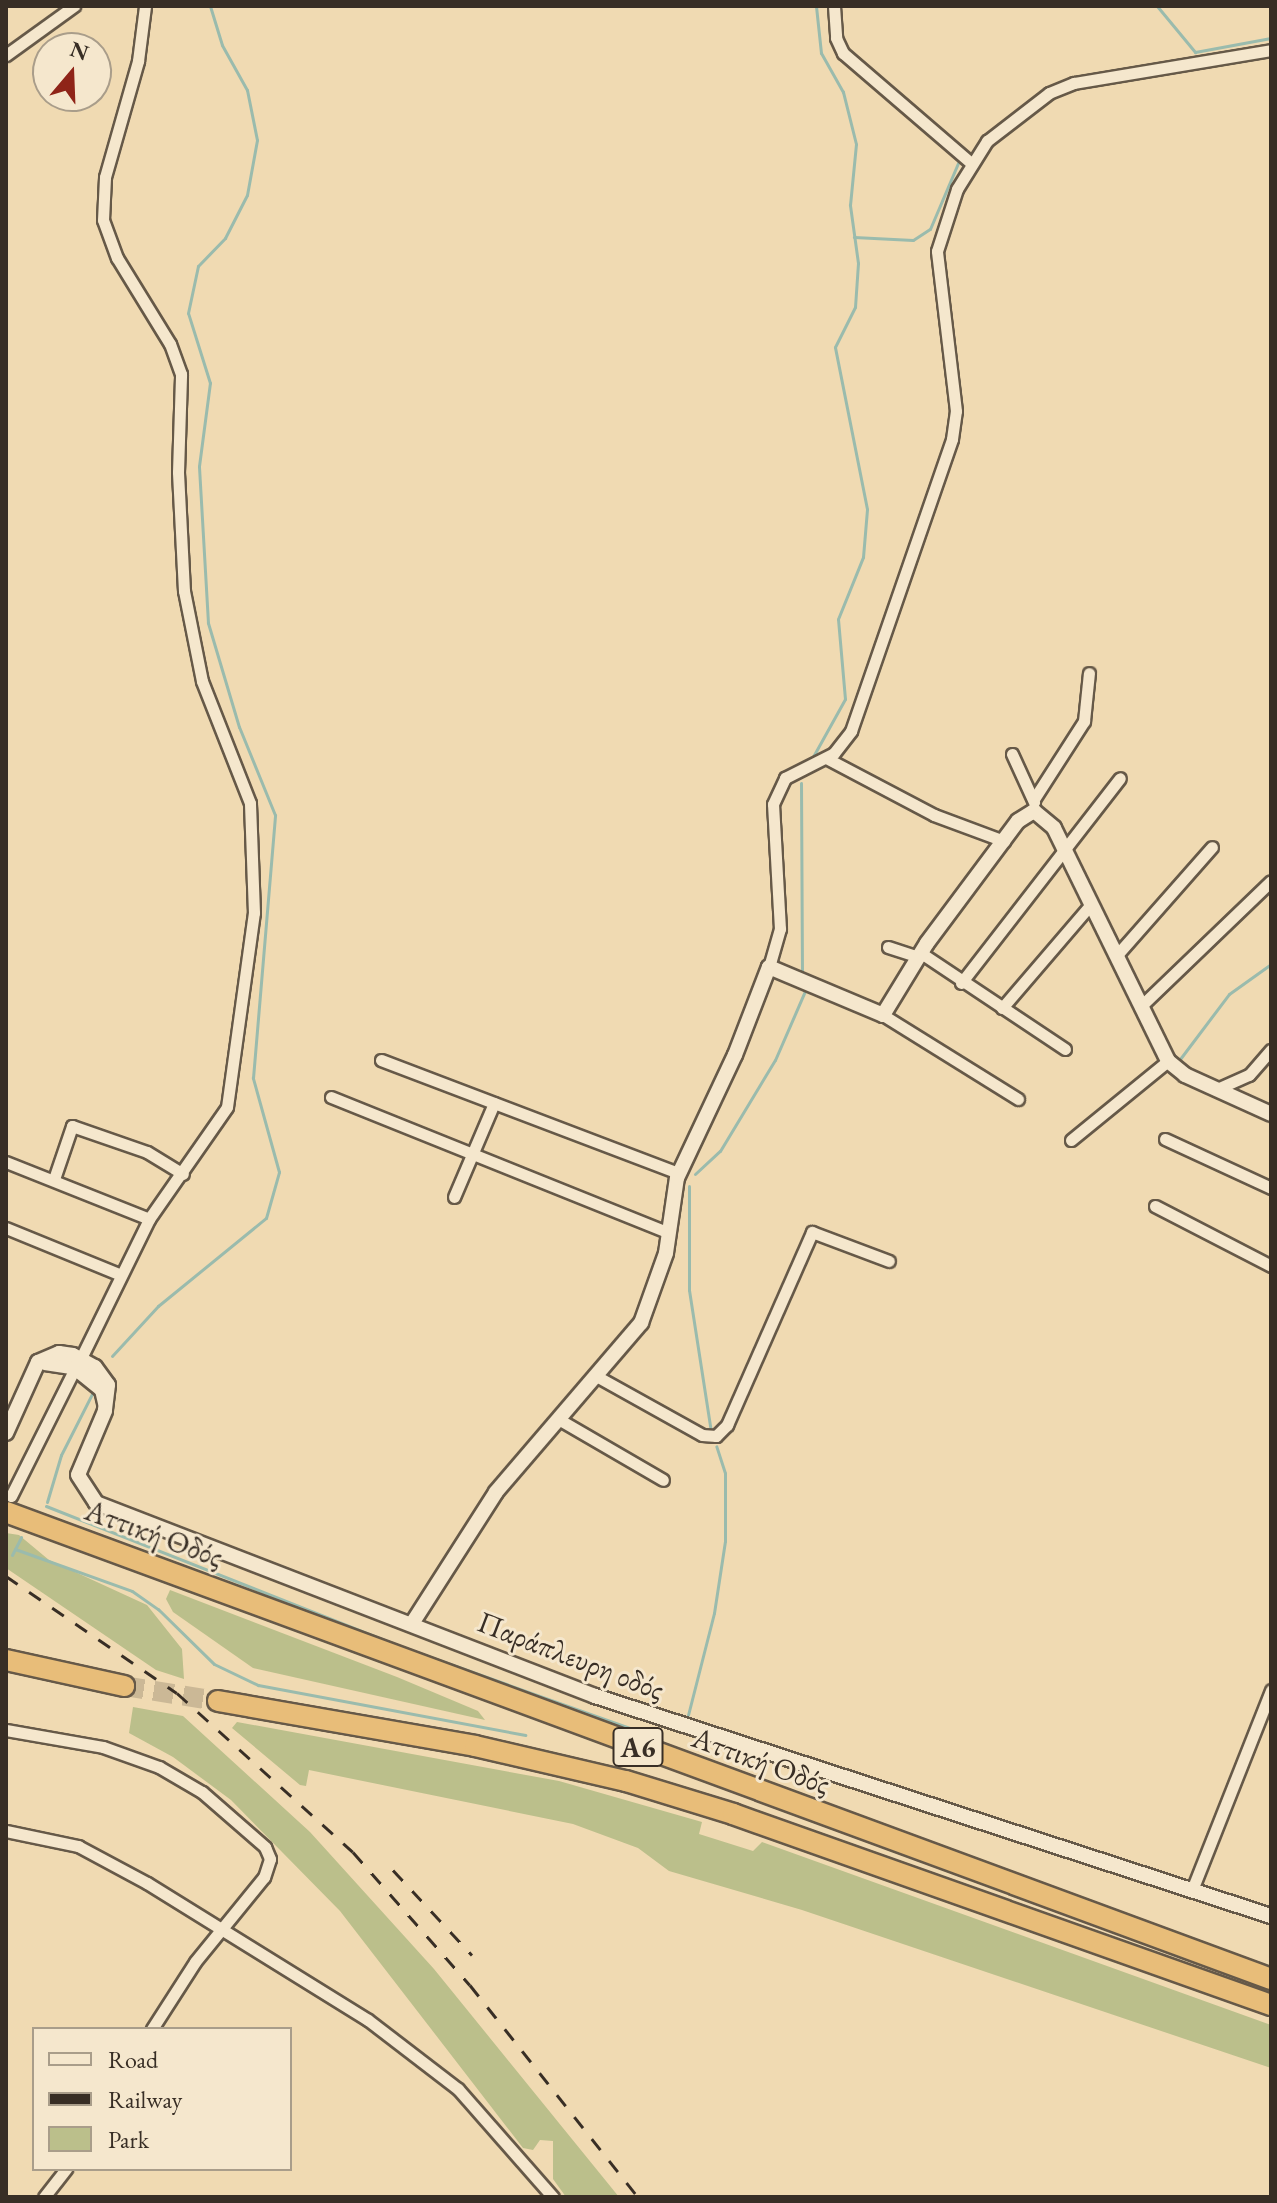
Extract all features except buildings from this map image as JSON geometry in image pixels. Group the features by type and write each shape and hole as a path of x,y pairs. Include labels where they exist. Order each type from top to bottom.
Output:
{"highway":[{"name":"Αττική Οδός","path":"8,1504 1271,1979"},
{"path":"6,1660 124,1686"},
{"name":"Αττική Οδός","path":"218,1701 475,1746 626,1781 733,1814 1271,2005"}],"street":[{"path":"6,55 74,6"},
{"path":"8,1504 149,1219 222,1117 231,1092 254,913 253,821 191,638 182,561 177,358 136,294 103,220 105,177 138,61 145,6"},
{"path":"834,6 836,38 843,53 971,163"},
{"path":"413,1622 482,1511 641,1323 669,1233 679,1173 735,1055 769,967 780,929 773,804 785,778 826,758 845,740 858,714 873,656 952,439 956,411 937,251 949,204 971,163 1005,124 1049,93 1074,83 1271,50"},
{"path":"883,1015 920,955 1034,805 1084,721 1089,673"},
{"path":"1012,754 1034,805 1054,828 1168,1061 1217,1089 1271,1114"},
{"path":"826,758 934,815 1004,841"},
{"path":"961,983 1120,778"},
{"path":"1116,956 1212,847"},
{"path":"1141,1006 1271,881"},
{"path":"1002,1008 1091,904"},
{"path":"888,947 920,955 1065,1049"},
{"path":"769,967 883,1015 1018,1099"},
{"path":"1217,1089 1249,1075 1271,1050"},
{"path":"381,1060 679,1173"},
{"path":"1071,1140 1168,1061"},
{"path":"331,1097 472,1157 669,1233"},
{"path":"454,1197 494,1103"},
{"path":"54,1179 72,1126 147,1152 183,1174"},
{"path":"1165,1139 1271,1188"},
{"path":"6,1162 149,1219"},
{"path":"1155,1206 1271,1266"},
{"path":"6,1228 121,1275"},
{"path":"598,1377 702,1435 716,1436 727,1425 812,1232 889,1261"},
{"path":"6,1433 32,1373 50,1361 78,1363"},
{"name":"Παράπλευρη οδός","path":"78,1363 102,1390 105,1411 78,1475 96,1503 413,1622 595,1696 775,1758 1271,1916"},
{"path":"560,1420 663,1480"},
{"path":"1192,1890 1271,1690"},
{"path":"6,1730 103,1747 159,1767 202,1792 265,1847 268,1871 221,1928 153,2027"},
{"path":"6,1831 78,1846 221,1928 424,2059 512,2145 553,2197"},
{"path":"44,2197 64,2171"}],"green space":[{"path":"6,1533 19,1535 49,1560 147,1605 182,1649 184,1679 156,1670 6,1568"},
{"path":"170,1590 397,1677 478,1711 485,1720 253,1668 173,1612 166,1599"},
{"path":"133,1707 183,1716 310,1832 434,1969 619,2197 566,2197 553,2179 553,2141 540,2140 533,2150 523,2148 340,1911 231,1800 173,1757 129,1733"},
{"path":"237,1722 559,1781 702,1822 699,1834 753,1851 762,1842 1271,2025 1271,2068 802,1910 669,1871 638,1848 573,1824 309,1770 306,1786 300,1785 232,1728"}],"waterway":[{"path":"112,1356 158,1306 266,1218 279,1172 253,1078 275,815 239,727 208,623 199,466 210,383 188,313 198,266 225,238 247,195 257,140 247,90 222,45 210,6"},
{"path":"810,762 845,699 838,619 863,557 867,509 835,347 855,307 858,263 850,205 856,144 843,92 821,53 816,6"},
{"path":"1157,6 1195,52 1271,38"},
{"path":"854,237 913,240 930,229 958,163"},
{"path":"801,783 802,972"},
{"path":"1180,1059 1229,994 1271,964"},
{"path":"695,1174 720,1151 775,1060 805,991"},
{"path":"689,1186 689,1290 711,1432"},
{"path":"47,1502 61,1455 94,1390"},
{"path":"688,1715 714,1613 725,1541 725,1473 716,1446"},
{"path":"46,1506 405,1648 661,1739"},
{"path":"12,1555 21,1537"},
{"path":"15,1549 132,1591 158,1609 214,1664 258,1685 525,1735"}],"tunnel":[{"path":"124,1686 218,1701"}],"railway":[{"path":"6,1576 177,1693 353,1852 470,1985 638,2197"},
{"path":"393,1870 472,1955"}]}
